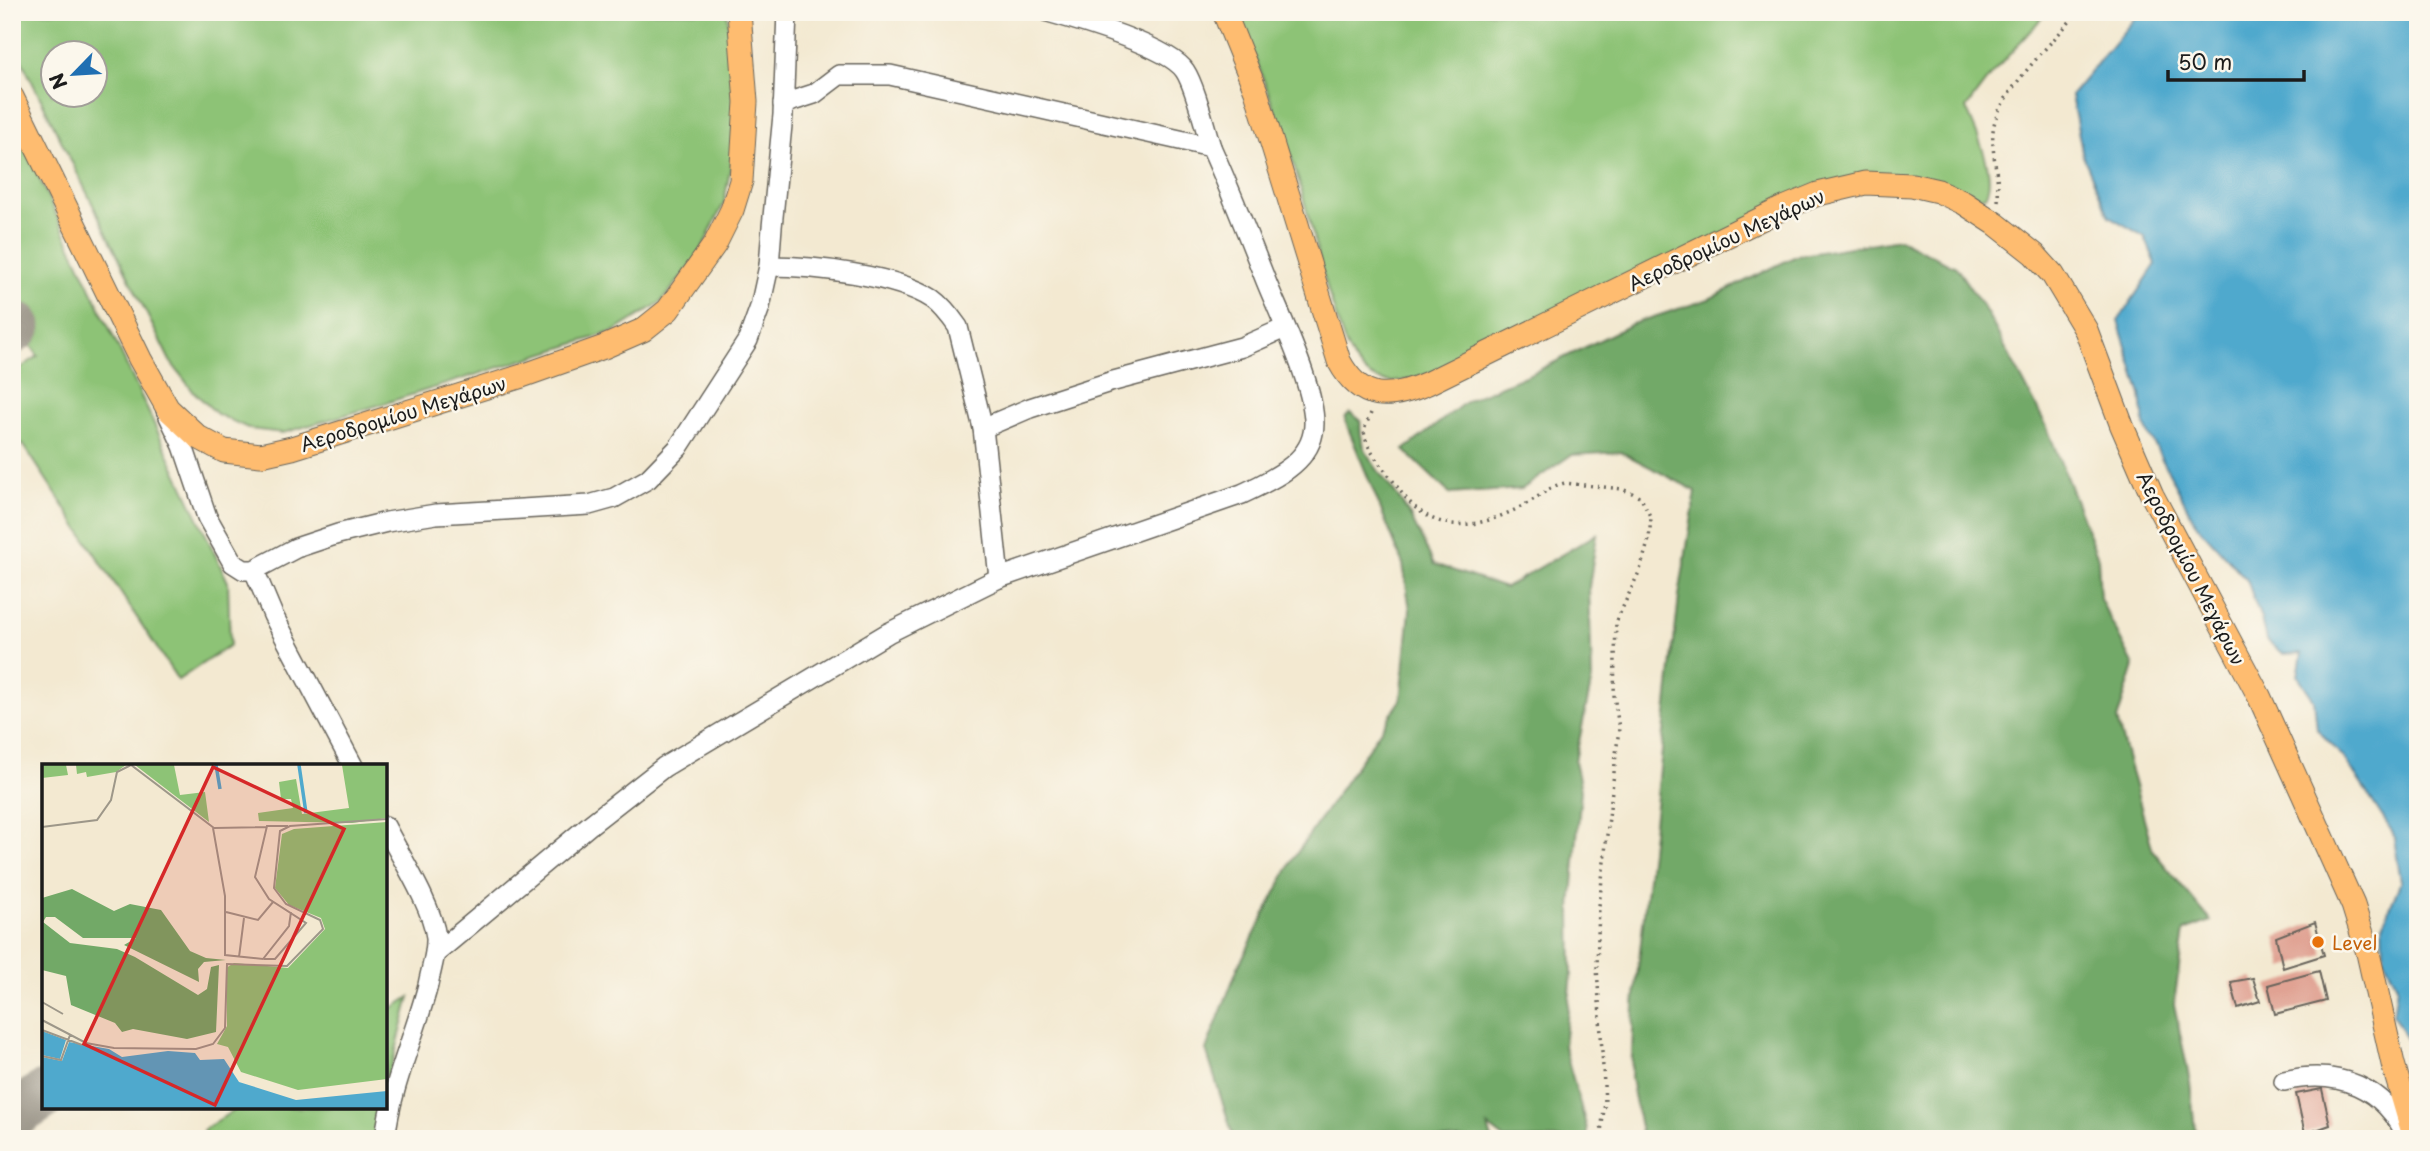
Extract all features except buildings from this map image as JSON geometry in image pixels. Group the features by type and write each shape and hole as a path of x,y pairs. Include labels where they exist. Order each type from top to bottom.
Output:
{"main road":[{"name":"Αεροδρομίου Μεγάρων","path":"12,97 161,400 190,430 216,448 235,454 261,455 292,448 522,376 604,347 643,330 668,310 699,270 726,225 739,188 743,168 746,102 739,12"},
{"path":"1224,12 1256,91 1339,360 1353,383 1370,393 1380,395"},
{"name":"Αεροδρομίου Μεγάρων","path":"1380,395 1411,391 1429,383 1779,210 1840,188 1865,183 1912,185 1938,191 1964,202 1996,224 2034,254 2053,275 2086,330 2122,426 2152,495 2259,696 2360,927 2393,1064 2415,1139"}],"street":[{"path":"161,400 183,446 207,517 233,563 244,570 254,570 296,548 387,522 436,514 589,505 614,498 648,479 678,448 748,340 760,307 769,266 783,104 787,12"},
{"path":"436,953 664,767 888,633 999,578 1242,494 1273,479 1306,451 1313,434 1314,418 1304,375 1212,147 1186,72 1177,61 1128,38 1048,12"},
{"path":"783,104 814,94 839,75 890,75 1212,147"},
{"path":"769,266 797,266 880,279 932,298 952,318 958,327 983,428 999,578"},
{"path":"983,428 1030,408 1110,382 1242,347 1285,328"},
{"path":"254,570 279,627 352,764"},
{"path":"385,1139 398,1077 436,953 432,918 387,830"},
{"path":"2284,1081 2318,1077 2363,1087 2378,1096 2398,1119 2408,1139"}],"path":[{"path":"1996,224 1999,182 1993,143 1994,125 2000,108 2014,87 2078,12"},
{"path":"1380,395 1364,430 1364,436 1398,490 1411,505 1435,521 1466,526 1481,523 1527,503 1556,485 1577,483 1632,492 1641,498 1651,518 1651,529 1640,570 1616,622 1614,695 1619,728 1599,906 1597,967 1605,1102 1600,1139"}],"green space":[{"path":"12,12 727,12 737,99 735,143 724,203 698,257 661,302 615,331 283,433 250,429 217,414 193,391 170,361 45,108 108,108 108,38 38,38 38,94 12,41"},
{"path":"1237,12 2047,12 1991,75 1966,108 1987,165 1989,176 1985,196 1938,182 1870,173 1429,374 1387,382 1364,371 1345,343 1291,156"},
{"path":"12,120 228,582 230,645 178,680 23,444 12,450 12,374 38,356 12,318"},
{"path":"1899,239 1956,267 1987,313 2046,425 2098,558 2100,599 2134,666 2117,720 2153,851 2211,921 2184,931 2174,1004 2190,1082 2196,1139 1642,1139 1631,1078 1634,1005 1679,596 1696,491 1621,452 1571,455 1522,489 1450,494 1404,450 1468,400 1537,371 1632,324 1709,299 1796,256"},
{"path":"1350,413 1361,420 1363,443 1368,455 1398,496 1434,564 1505,588 1597,534 1589,587 1592,679 1575,761 1581,790 1571,909 1572,974 1564,1046 1587,1129 1587,1139 1505,1139 1488,1126 1492,1139 1234,1139 1206,1050 1238,967 1293,859 1401,700 1410,610 1403,564 1345,421"},
{"path":"410,997 387,1084 387,1012"},
{"path":"236,1109 380,1109 373,1139 208,1139 203,1130"}],"water":[{"path":"2140,12 2418,12 2418,1058 2393,1015 2397,986 2384,958 2383,925 2401,881 2393,833 2345,759 2317,729 2314,700 2298,676 2302,653 2284,654 2266,640 2247,580 2196,524 2144,425 2141,395 2118,321 2156,264 2145,237 2109,216 2083,156 2071,95"}],"taxiway":[{"path":"12,330 17,326"},
{"path":"12,1116 42,1096"}],"place":[{"name":"Level","path":"2318,942"}]}
